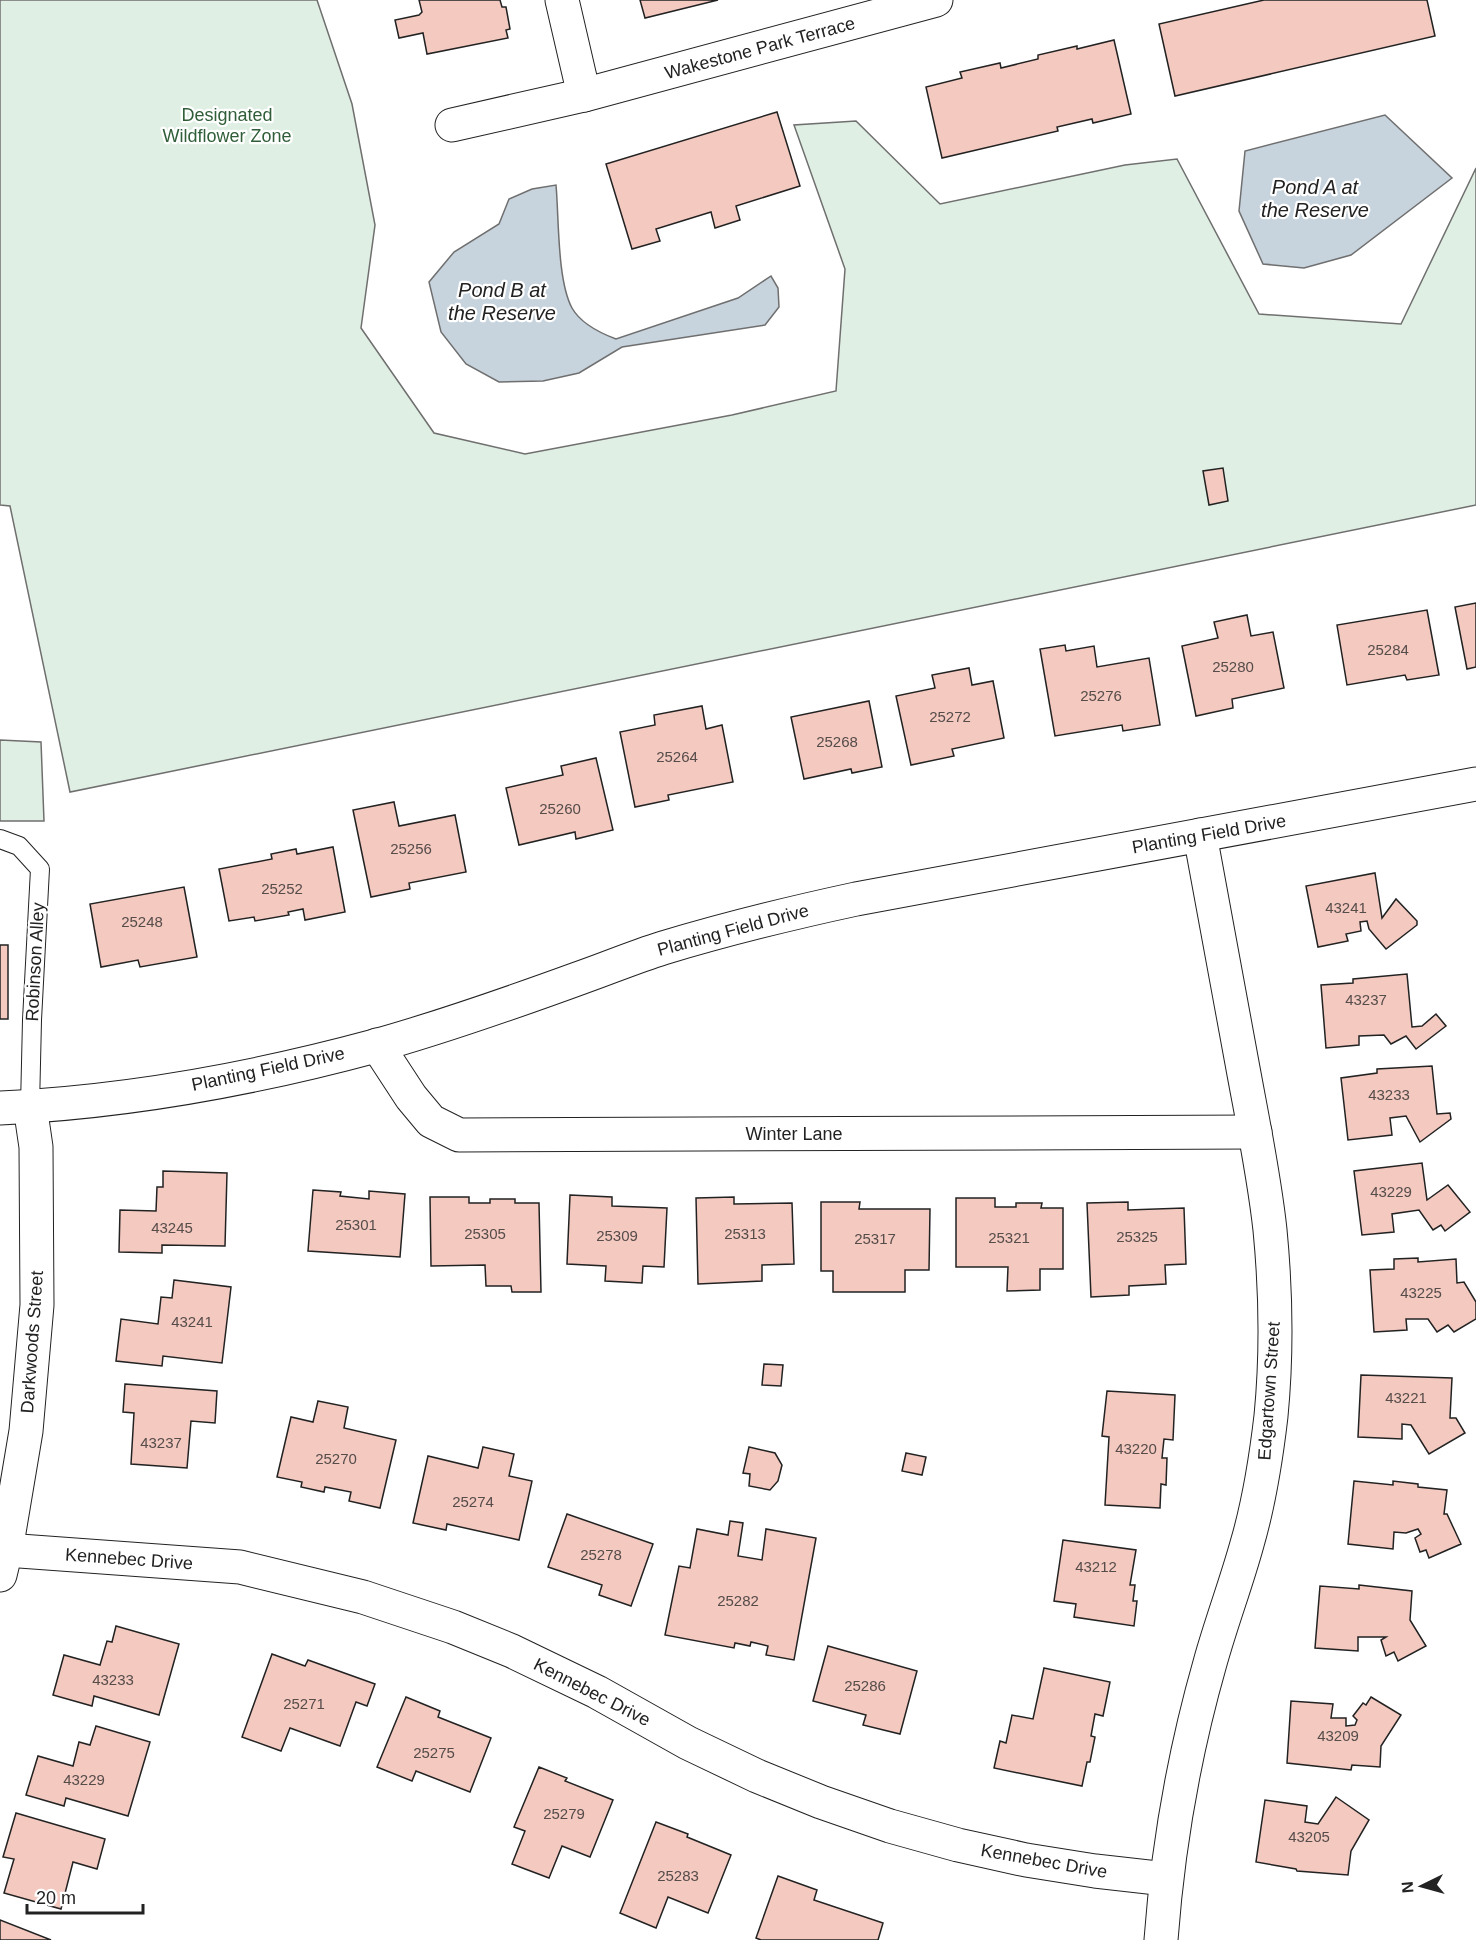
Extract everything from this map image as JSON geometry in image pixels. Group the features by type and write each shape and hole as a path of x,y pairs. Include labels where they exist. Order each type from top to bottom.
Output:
{"street":[{"path":"562,0 584,95"},
{"name":"Wakestone Park Terrace","path":"452,125 584,95 936,0"},
{"name":"Planting Field Drive","path":"15,1107 97,1100 191,1086 284,1068 376,1046 512,1002 662,949 789,914 868,897 1476,784"},
{"name":"Edgartown Street","path":"1161,1940 1174,1816 1186,1754 1210,1662 1248,1542 1262,1480 1275,1354 1275,1291 1270,1228 1200,835"},
{"name":"Winter Lane","path":"376,1046 411,1097 431,1121 459,1135 1254,1132"},
{"name":"Darkwoods Street","path":"3,1563 26,1431 37,1305 36,1147 15,1107"},
{"name":"Kennebec Drive","path":"3,1563 240,1567 363,1597 453,1627 512,1651 597,1692 688,1743 757,1776 821,1802 901,1829 958,1845 1026,1860 1166,1879"}],"lane":[{"name":"Robinson Alley","path":"0,839 19,846 40,868 32,1020 15,1107"}],"green space":[{"name":"Designated Wildflower Zone","path":"0,0 317,0 352,104 375,225 361,328 434,433 525,454 732,415 836,391 845,269 794,125 856,121 940,204 1125,165 1177,159 1259,314 1401,324 1476,168 1476,505 70,792 10,506 0,505"},
{"path":"0,740 41,742 44,821 0,821"}],"water":[{"name":"Pond A at the Reserve","path":"1385,115 1452,178 1351,255 1304,268 1263,264 1239,211 1245,151"},
{"name":"Pond B at the Reserve","path":"556,185 561,265 567,296 576,314 597,331 616,339 738,298 771,276 778,288 779,307 765,325 622,347 579,373 543,381 499,382 466,364 441,332 429,282 454,252 499,224 509,199 532,189"}],"building":[{"path":"419,0 500,0 502,7 506,7 510,29 506,30 508,38 427,54 423,33 399,38 395,20 419,15 422,12"},
{"path":"640,0 718,0 645,18"},
{"path":"1264,0 1427,0 1435,36 1175,96 1159,24"},
{"path":"1114,40 1131,114 1093,123 1092,119 1057,127 1058,131 942,158 926,87 962,78 960,72 1000,63 1001,68 1038,59 1038,55"},
{"path":"777,112 800,186 736,206 740,220 715,228 711,212 656,229 660,241 632,249 606,164"},
{"path":"1223,468 1228,501 1209,505 1203,471"},
{"path":"1476,603 1476,667 1467,669 1455,607"},
{"path":"1427,610 1439,675 1407,680 1405,675 1347,685 1337,625"},
{"path":"1247,615 1251,636 1273,632 1284,688 1232,699 1233,708 1196,716 1182,646 1218,638 1214,622"},
{"path":"1065,645 1066,651 1094,646 1097,667 1149,658 1160,725 1123,731 1122,725 1055,736 1040,649"},
{"path":"969,668 972,685 993,681 1004,738 952,749 954,756 911,765 896,696 935,688 932,675"},
{"path":"869,701 882,767 852,773 851,769 804,779 791,717"},
{"path":"702,706 706,729 722,725 733,782 668,795 669,800 635,807 620,732 655,725 654,715"},
{"path":"596,758 613,830 576,839 575,832 519,845 506,788 563,775 561,766"},
{"path":"394,802 399,826 455,815 466,872 409,883 410,889 371,897 353,810"},
{"path":"333,847 345,912 305,920 303,909 288,912 289,915 255,921 254,917 229,921 219,869 272,859 271,854 296,849 297,854"},
{"path":"1375,873 1382,918 1396,899 1417,921 1417,925 1386,949 1369,929 1367,921 1360,922 1361,931 1346,934 1348,941 1318,947 1306,886"},
{"path":"184,887 197,957 140,967 138,960 101,967 90,904"},
{"path":"0,945 8,945 8,1019 0,1019"},
{"path":"1407,974 1412,1027 1422,1026 1436,1014 1446,1026 1416,1049 1406,1036 1391,1044 1384,1035 1359,1036 1359,1045 1326,1048 1321,985 1353,983 1353,979"},
{"path":"1432,1066 1437,1114 1450,1113 1451,1119 1420,1142 1406,1116 1390,1118 1392,1135 1348,1140 1341,1078 1377,1073 1377,1069"},
{"path":"1422,1163 1427,1200 1448,1185 1470,1212 1445,1231 1441,1225 1433,1230 1419,1210 1392,1214 1394,1232 1362,1235 1354,1171"},
{"path":"163,1171 227,1173 225,1246 162,1245 162,1253 119,1252 120,1210 156,1211 157,1187 163,1187"},
{"path":"313,1190 341,1192 340,1196 369,1199 369,1191 405,1194 400,1257 308,1251"},
{"path":"570,1195 612,1197 612,1206 667,1208 664,1267 643,1266 642,1283 605,1281 606,1266 567,1264"},
{"path":"430,1197 469,1197 469,1203 490,1203 490,1199 515,1199 515,1203 539,1203 541,1292 512,1292 511,1286 486,1286 485,1265 431,1266"},
{"path":"734,1197 734,1204 792,1203 794,1264 762,1265 762,1281 698,1284 696,1198"},
{"path":"956,1198 995,1198 995,1207 1016,1207 1016,1203 1042,1203 1041,1208 1063,1208 1063,1269 1040,1269 1040,1290 1007,1291 1008,1267 956,1267"},
{"path":"821,1202 860,1202 859,1209 930,1209 929,1270 905,1270 905,1292 833,1292 833,1271 821,1271"},
{"path":"1128,1202 1128,1210 1184,1208 1186,1264 1165,1265 1166,1284 1129,1286 1129,1295 1091,1297 1087,1203"},
{"path":"1418,1258 1418,1262 1456,1259 1457,1283 1464,1282 1476,1302 1476,1319 1454,1332 1448,1325 1437,1332 1428,1319 1406,1319 1407,1330 1374,1332 1370,1270 1394,1269 1394,1259"},
{"path":"174,1280 231,1287 222,1363 163,1356 162,1366 116,1361 121,1319 158,1324 161,1297 172,1298"},
{"path":"764,1364 783,1365 781,1386 762,1385"},
{"path":"1361,1375 1452,1378 1450,1418 1456,1418 1465,1433 1429,1454 1411,1425 1402,1424 1402,1439 1358,1437"},
{"path":"125,1384 217,1391 215,1423 191,1421 187,1468 131,1464 134,1413 123,1412"},
{"path":"1107,1391 1175,1395 1173,1440 1164,1439 1162,1458 1167,1458 1166,1485 1161,1484 1160,1508 1105,1505 1109,1437 1102,1436"},
{"path":"318,1401 348,1407 344,1428 396,1440 380,1508 349,1501 351,1492 325,1487 324,1492 301,1487 302,1482 277,1477 291,1417 313,1422"},
{"path":"483,1447 514,1454 509,1476 532,1481 519,1540 447,1524 446,1530 413,1523 428,1456 478,1468"},
{"path":"749,1447 775,1453 782,1465 778,1481 770,1490 749,1486 750,1474 743,1473"},
{"path":"906,1453 926,1457 922,1475 902,1471"},
{"path":"1354,1481 1393,1485 1393,1481 1418,1484 1418,1487 1447,1490 1444,1514 1447,1514 1461,1544 1429,1558 1426,1550 1420,1552 1415,1538 1421,1534 1418,1529 1406,1533 1394,1532 1393,1549 1348,1544"},
{"path":"567,1514 653,1544 631,1606 599,1595 602,1585 548,1567"},
{"path":"730,1521 743,1523 738,1556 762,1560 766,1529 816,1538 794,1660 766,1655 768,1646 751,1642 750,1646 735,1643 734,1648 665,1635 679,1566 690,1568 697,1529 728,1535"},
{"path":"1063,1540 1136,1550 1130,1585 1135,1585 1133,1601 1137,1601 1134,1626 1074,1617 1076,1604 1054,1601"},
{"path":"1359,1585 1412,1591 1410,1620 1426,1646 1398,1661 1394,1652 1386,1656 1381,1640 1386,1637 1358,1637 1358,1651 1315,1648 1320,1586 1359,1589"},
{"path":"116,1626 179,1644 159,1715 94,1696 92,1706 53,1695 64,1655 100,1665 107,1641 112,1642"},
{"path":"828,1646 917,1671 900,1734 863,1725 866,1715 813,1701"},
{"path":"272,1654 305,1666 308,1660 375,1684 367,1706 356,1702 340,1746 290,1728 281,1751 242,1737"},
{"path":"1044,1668 1110,1682 1103,1716 1095,1714 1091,1736 1095,1737 1082,1786 994,1768 1000,1741 1006,1743 1012,1715 1033,1719"},
{"path":"406,1697 440,1711 438,1717 491,1738 470,1792 416,1771 412,1781 377,1767"},
{"path":"1371,1697 1401,1715 1381,1746 1380,1767 1352,1765 1351,1770 1287,1763 1291,1701 1333,1704 1331,1718 1346,1718 1346,1726 1355,1725 1357,1720 1353,1716 1363,1703 1366,1705"},
{"path":"96,1726 150,1742 128,1816 66,1798 64,1806 26,1795 38,1756 73,1766 79,1742 90,1745"},
{"path":"539,1767 567,1778 565,1781 613,1800 590,1857 562,1846 549,1878 512,1864 525,1831 514,1827"},
{"path":"1336,1797 1369,1820 1351,1851 1348,1875 1297,1871 1256,1862 1265,1800 1307,1806 1305,1822 1318,1824"},
{"path":"16,1813 105,1839 97,1869 73,1862 61,1909 4,1893 14,1859 3,1857"},
{"path":"656,1822 688,1834 687,1837 731,1855 708,1913 668,1897 656,1928 620,1913"},
{"path":"778,1876 817,1890 814,1900 883,1923 878,1940 761,1940 756,1938"},
{"path":"0,1920 51,1940 0,1940"}]}
